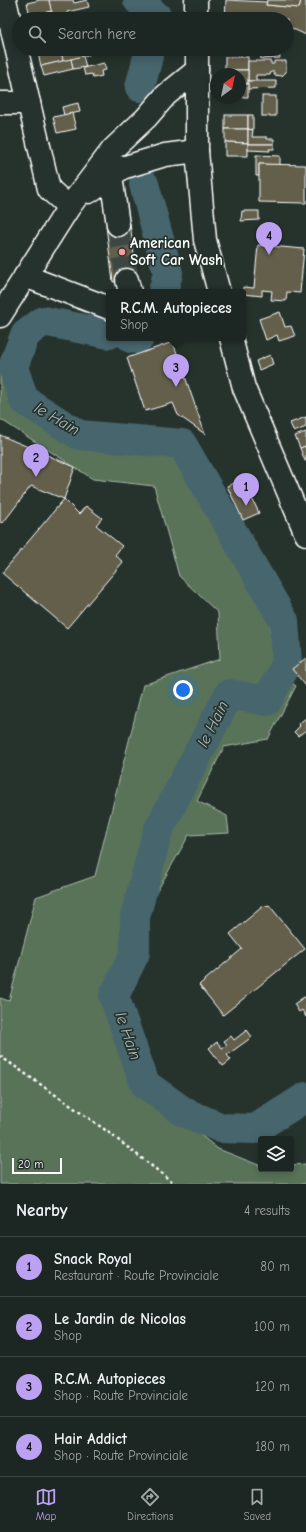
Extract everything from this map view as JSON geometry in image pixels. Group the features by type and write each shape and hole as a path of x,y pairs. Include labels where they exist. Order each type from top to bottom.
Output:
{"street":[{"path":"5,0 12,30"},
{"path":"196,0 196,12"},
{"path":"18,56 49,189 69,207"},
{"path":"197,60 197,151 206,240 218,289"},
{"path":"0,316 69,207 113,149 146,118 197,60"},
{"path":"0,103 29,103"},
{"path":"69,207 122,168 165,155 197,151"},
{"path":"111,176 118,225"},
{"path":"25,276 106,307"},
{"path":"232,341 244,388 306,534"}],"path":[{"path":"0,1056 104,1129 175,1184"}],"green space":[{"path":"0,368 17,404 73,439 167,440 210,492 269,619 274,670 296,686 268,739 224,747 197,801 227,816 229,833 189,835 152,900 123,918 130,939 110,983 110,1019 128,1077 218,1149 258,1165 258,1172 294,1172 294,1165 306,1164 306,1184 0,1184 0,998 9,1001 36,897 95,876 143,685 220,659 218,613 179,576 154,486 93,479 0,419"}],"building":[{"path":"40,0 49,0 52,11 29,12 27,3"},
{"path":"49,0 73,0 74,3 87,0 89,7 67,12 52,12"},
{"path":"226,0 267,2 266,5 299,8 301,0 306,1 306,35 294,29 294,12 225,12"},
{"path":"267,0 301,0 299,8 266,5"},
{"path":"39,56 62,56 63,61 41,66"},
{"path":"62,56 85,56 63,61"},
{"path":"83,56 86,67 73,69 71,59"},
{"path":"261,56 280,56 280,58 261,59"},
{"path":"225,57 248,57 248,70 246,70 246,68 225,68"},
{"path":"71,59 73,69 44,76 41,66"},
{"path":"248,61 271,61 271,64 274,64 274,61 286,61 286,72 282,76 274,75 274,72 271,72 270,75 256,75 256,81 248,81"},
{"path":"104,63 106,70 101,71 102,76 93,78 92,74 85,75 83,68"},
{"path":"246,70 248,70 248,84 246,84"},
{"path":"248,81 276,81 276,88 248,89"},
{"path":"246,84 248,84 248,97 246,97"},
{"path":"262,96 276,96 276,116 262,116"},
{"path":"78,103 80,112 64,115 62,107"},
{"path":"72,113 76,129 57,133 53,117"},
{"path":"225,115 248,115 248,129 225,129"},
{"path":"248,115 253,115 253,130 248,129"},
{"path":"225,129 248,129 248,143 225,142"},
{"path":"248,129 253,130 252,137 267,137 267,139 274,139 274,144 248,144"},
{"path":"225,142 248,143 248,156 225,156"},
{"path":"248,144 274,144 274,149 269,149 270,151 248,150"},
{"path":"256,155 280,156 280,165 259,164 259,176 256,176"},
{"path":"259,164 306,165 306,203 259,202"},
{"path":"242,211 259,211 259,220 241,221"},
{"name":"American Soft Car Wash","path":"130,223 137,279 113,282 106,226"},
{"path":"258,245 304,249 300,293 287,292 286,301 271,300 272,291 262,290 262,296 246,294 246,289 243,289 243,287 254,288"},
{"path":"280,312 285,327 291,326 295,336 279,341 277,335 266,340 259,319"},
{"path":"173,342 205,434 178,415 173,403 145,411 127,358"},
{"path":"270,355 273,364 259,370 256,361"},
{"path":"306,417 306,427 294,432 290,423"},
{"path":"306,432 306,446 300,448 295,436"},
{"path":"0,435 75,467 64,499 31,486 3,523 0,522"},
{"path":"306,446 306,461 305,461 300,448"},
{"path":"237,482 243,495 249,492 259,513 243,520 227,486"},
{"path":"64,499 79,514 86,506 102,518 96,525 122,546 115,555 123,562 67,628 2,573"},
{"path":"306,658 306,686 292,669"},
{"path":"306,718 306,730 298,736 294,732 300,726 298,724"},
{"path":"269,905 305,949 223,1015 199,985 242,949 230,934 262,907"},
{"path":"304,997 306,998 306,1017 302,1010 299,1012 294,1004"},
{"path":"247,1030 252,1037 227,1055 231,1060 223,1066 209,1048 217,1042 222,1048 227,1045 224,1041 231,1036 234,1040"}],"waterway":[{"name":"le Hain","path":"138,0 151,12"},
{"name":"le Hain","path":"140,87 148,56"},
{"name":"le Hain","path":"144,184 168,273 164,289"},
{"name":"le Hain","path":"106,333 43,321 25,335 13,367 24,400 79,435 182,444 284,621 287,663 267,701 229,694 158,831 135,917 135,953 114,996 145,1084 184,1112 221,1128 255,1129 306,1097"}],"tunnel":[{"path":"118,225 127,280"}],"place":[{"name":"American Soft Car Wash","path":"122,252"},
{"name":"Hair Addict","path":"269,255"},
{"name":"R.C.M. Autopieces","path":"176,387"},
{"name":"Le Jardin de Nicolas","path":"36,477"},
{"name":"Snack Royal","path":"246,506"}]}
